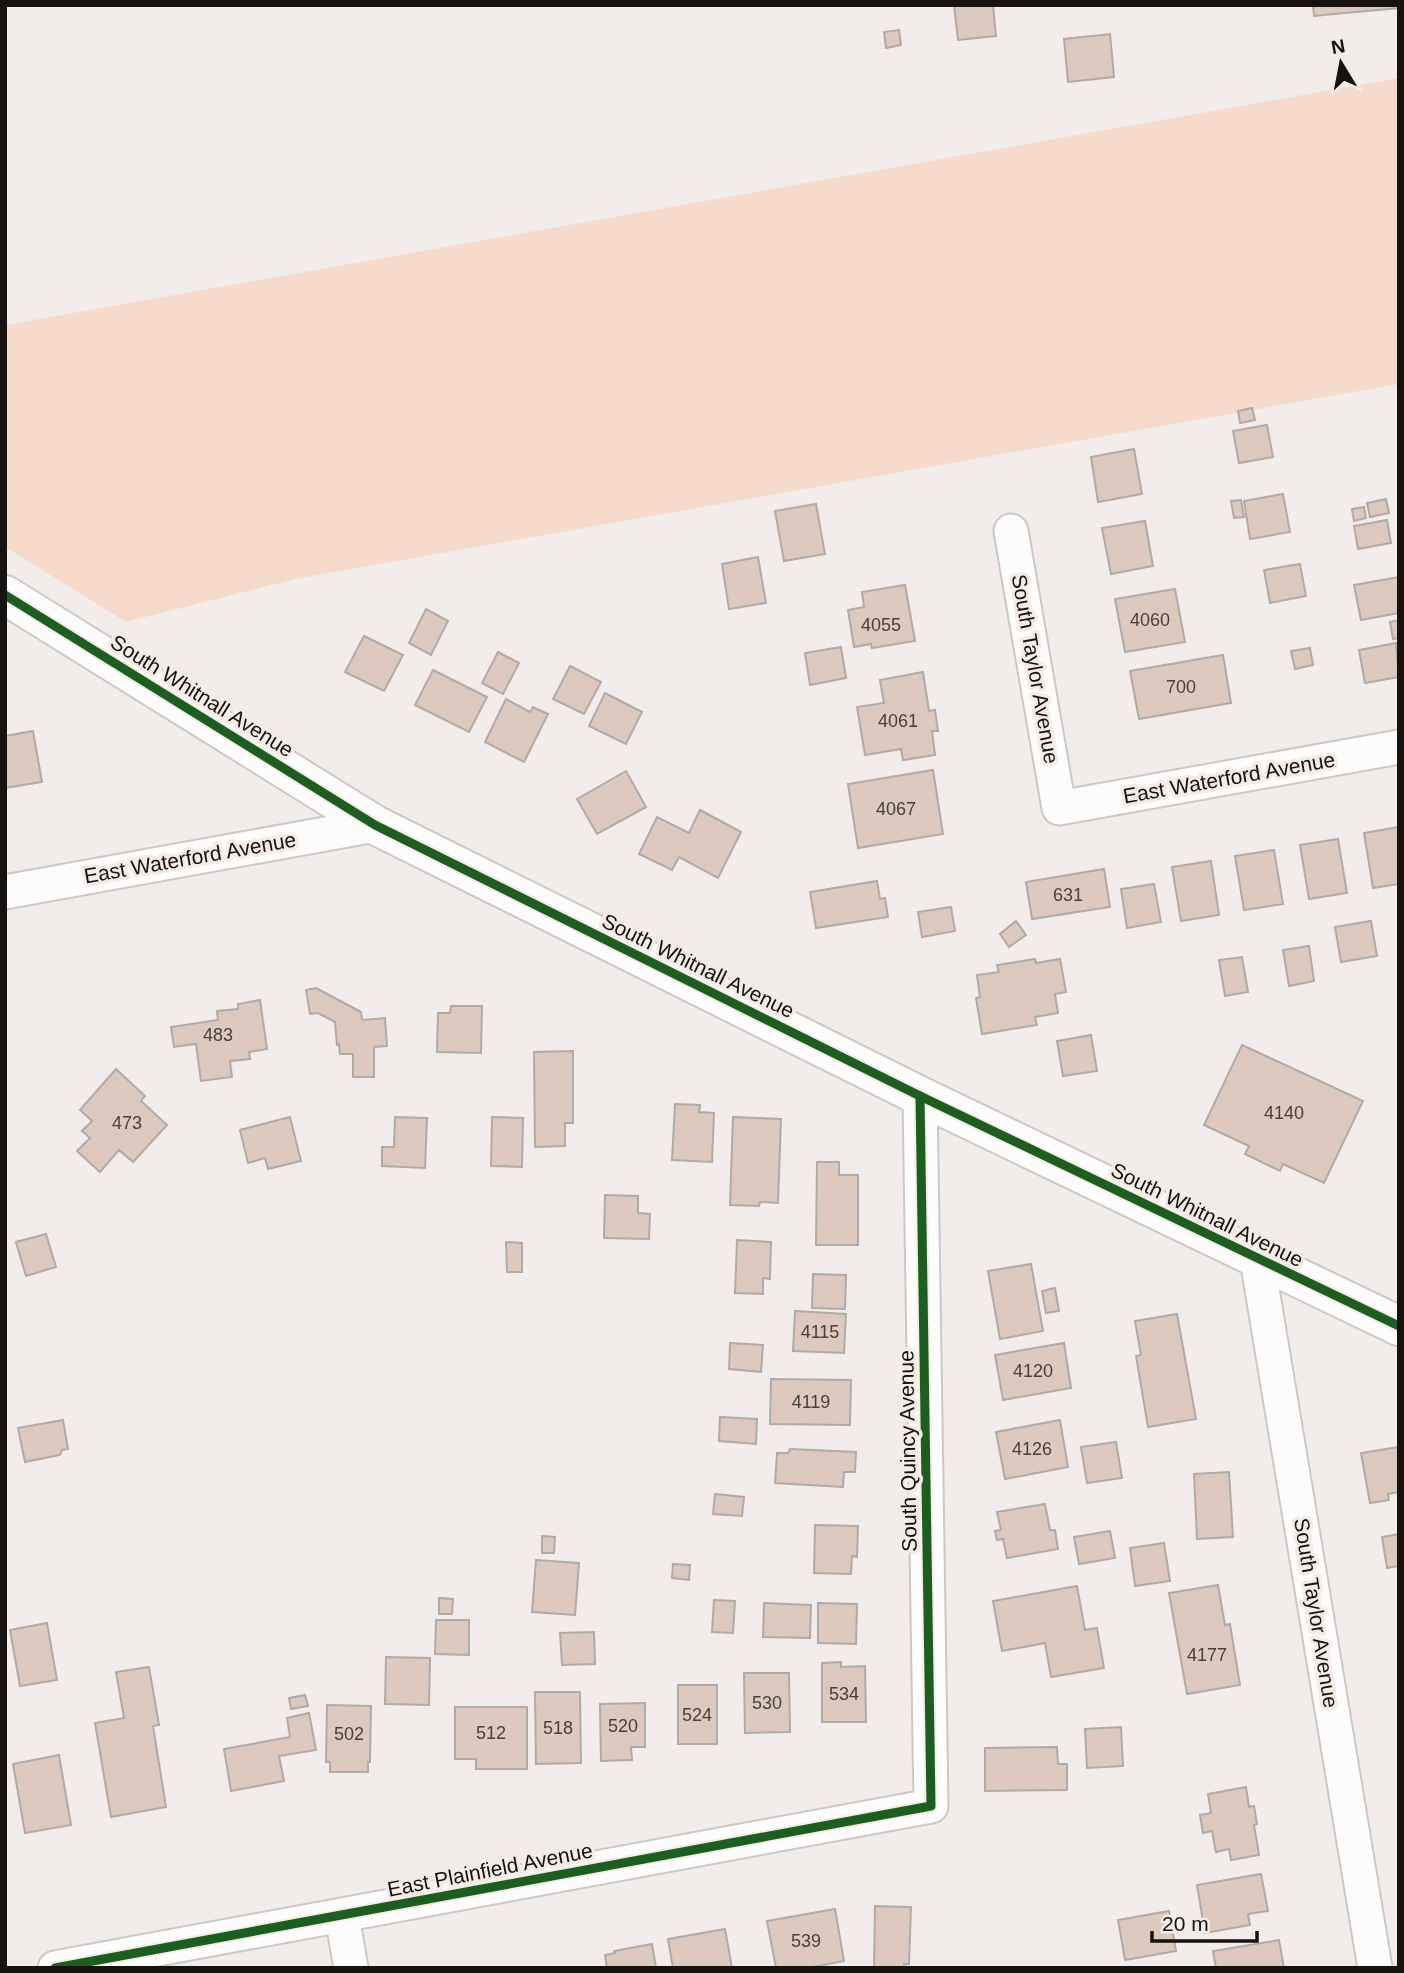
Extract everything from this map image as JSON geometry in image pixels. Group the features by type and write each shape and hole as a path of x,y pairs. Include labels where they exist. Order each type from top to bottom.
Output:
{"street":[{"name":"South Taylor Avenue","path":"1011,531 1059,807"},
{"name":"South Whitnall Avenue","path":"5,595 375,825 920,1096 1399,1326"},
{"name":"East Waterford Avenue","path":"1059,807 1399,747"},
{"name":"East Waterford Avenue","path":"5,891 375,825"},
{"name":"South Quincy Avenue","path":"920,1096 931,1806"},
{"name":"South Taylor Avenue","path":"1257,1259 1375,1968"},
{"name":"East Plainfield Avenue","path":"55,1968 931,1806"},
{"path":"342,1916 351,1968"}],"shaded area":[{"path":"1399,78 1399,384 295,579 126,622 5,547 5,325"}],"building":[{"path":"954,5 993,5 996,36 958,40"},
{"path":"1313,5 1399,5 1399,8 1314,16"},
{"path":"899,30 901,45 886,48 884,32"},
{"path":"1110,34 1114,77 1068,82 1064,39"},
{"path":"1252,408 1255,420 1240,423 1238,411"},
{"path":"1267,425 1273,457 1239,463 1233,431"},
{"path":"1134,449 1142,494 1098,502 1091,457"},
{"path":"1283,494 1290,532 1250,539 1244,501"},
{"path":"1386,499 1389,513 1370,517 1367,503"},
{"path":"1241,500 1244,517 1234,518 1231,501"},
{"path":"816,504 825,554 784,561 775,511"},
{"path":"1364,507 1366,518 1354,521 1352,509"},
{"path":"1387,520 1391,543 1358,549 1354,526"},
{"path":"1145,521 1153,566 1111,574 1102,528"},
{"path":"758,557 766,603 729,609 722,564"},
{"path":"1300,564 1306,596 1270,603 1264,570"},
{"path":"1399,577 1399,613 1361,620 1354,585"},
{"path":"905,585 915,641 872,648 871,644 854,647 848,610 864,607 862,592"},
{"path":"1175,589 1185,642 1125,652 1115,599"},
{"path":"426,609 448,621 431,655 409,643"},
{"path":"1399,620 1399,638 1393,639 1390,622"},
{"path":"364,636 403,655 384,691 345,672"},
{"path":"1396,643 1399,677 1365,683 1359,650"},
{"path":"841,647 846,678 810,685 805,653"},
{"path":"1310,648 1313,665 1295,669 1291,651"},
{"path":"498,652 519,663 503,694 482,683"},
{"path":"1223,655 1231,703 1139,719 1130,671"},
{"path":"570,666 601,682 584,714 553,699"},
{"path":"433,670 487,697 469,732 415,705"},
{"path":"923,672 929,711 935,710 938,731 932,731 935,755 903,760 901,749 865,755 857,707 884,703 880,680"},
{"path":"605,693 642,712 626,744 589,726"},
{"path":"506,699 530,712 533,707 548,714 524,762 485,742"},
{"path":"33,731 42,782 5,788 5,736"},
{"path":"933,770 943,834 858,848 848,784"},
{"path":"626,771 646,807 597,834 577,799"},
{"path":"700,810 741,832 718,878 679,857 672,870 639,854 657,817 689,833"},
{"path":"1399,827 1399,884 1373,888 1364,833"},
{"path":"1338,839 1347,893 1309,899 1300,845"},
{"path":"1274,850 1283,904 1244,910 1235,856"},
{"path":"1211,861 1219,915 1181,921 1172,867"},
{"path":"1104,869 1110,907 1032,919 1026,882"},
{"path":"877,881 880,899 885,898 888,917 816,928 810,892"},
{"path":"1154,884 1161,922 1127,928 1121,889"},
{"path":"951,907 955,931 922,937 918,912"},
{"path":"1016,921 1026,935 1009,947 1000,934"},
{"path":"1371,921 1377,956 1341,962 1335,927"},
{"path":"1309,946 1314,981 1289,986 1283,950"},
{"path":"1242,957 1248,992 1225,996 1219,960"},
{"path":"1035,959 1036,963 1060,959 1066,992 1055,994 1058,1013 1035,1017 1037,1025 982,1034 976,998 980,997 977,975 999,972 997,965"},
{"path":"316,988 361,1012 362,1020 385,1018 387,1046 374,1047 374,1077 353,1077 353,1054 340,1054 335,1022 318,1013 310,1014 306,990"},
{"path":"260,1000 267,1049 249,1052 250,1059 230,1061 232,1077 201,1081 196,1044 174,1047 171,1027 218,1020 217,1011 238,1009 238,1004"},
{"path":"451,1006 482,1006 481,1053 437,1052 438,1013 450,1013"},
{"path":"1091,1035 1097,1071 1063,1076 1057,1041"},
{"path":"1242,1045 1363,1101 1324,1183 1283,1164 1280,1171 1245,1154 1249,1146 1204,1125"},
{"path":"573,1051 573,1123 565,1123 565,1146 535,1147 534,1052"},
{"path":"116,1069 145,1096 141,1101 167,1125 133,1162 119,1150 100,1172 77,1151 90,1138 82,1131 92,1121 80,1110"},
{"path":"675,1104 700,1105 699,1112 714,1113 712,1162 672,1160"},
{"path":"290,1117 301,1161 268,1169 265,1158 248,1163 240,1130"},
{"path":"395,1117 427,1118 425,1168 382,1166 382,1147 394,1147"},
{"path":"492,1117 523,1118 522,1167 491,1166"},
{"path":"733,1117 781,1119 778,1203 760,1202 759,1206 730,1205"},
{"path":"817,1162 839,1162 839,1175 858,1175 858,1245 816,1245"},
{"path":"605,1195 638,1196 638,1213 650,1214 649,1239 604,1238"},
{"path":"46,1234 56,1267 26,1276 16,1242"},
{"path":"737,1240 771,1242 770,1279 763,1278 763,1294 735,1293"},
{"path":"506,1242 522,1243 522,1272 507,1272"},
{"path":"1031,1264 1043,1331 1000,1339 988,1271"},
{"path":"813,1274 846,1275 845,1309 812,1308"},
{"path":"1055,1288 1059,1311 1046,1313 1042,1291"},
{"path":"795,1311 846,1314 844,1353 793,1351"},
{"path":"1177,1314 1196,1419 1148,1427 1136,1356 1141,1355 1135,1321"},
{"path":"730,1343 763,1345 761,1372 729,1369"},
{"path":"1064,1343 1071,1388 1003,1400 995,1355"},
{"path":"771,1379 851,1380 850,1425 770,1424"},
{"path":"720,1417 757,1419 756,1444 719,1441"},
{"path":"63,1420 68,1449 62,1450 60,1455 25,1462 18,1428"},
{"path":"1060,1420 1068,1467 1005,1479 996,1432"},
{"path":"1116,1442 1122,1478 1087,1483 1081,1447"},
{"path":"1399,1447 1399,1492 1388,1494 1389,1500 1370,1503 1361,1453"},
{"path":"790,1449 856,1452 855,1472 844,1472 843,1487 775,1483 777,1453 788,1453"},
{"path":"1229,1472 1233,1537 1197,1539 1194,1474"},
{"path":"715,1494 744,1497 742,1516 713,1514"},
{"path":"1045,1504 1050,1530 1055,1530 1058,1549 1007,1558 1003,1539 997,1540 995,1531 1001,1530 997,1512"},
{"path":"815,1525 858,1526 857,1557 852,1556 851,1574 814,1573"},
{"path":"1110,1531 1115,1558 1079,1564 1074,1537"},
{"path":"1399,1534 1399,1566 1387,1568 1382,1537"},
{"path":"542,1536 555,1537 554,1553 542,1553"},
{"path":"1164,1543 1170,1581 1135,1586 1130,1548"},
{"path":"536,1560 579,1563 575,1615 532,1612"},
{"path":"673,1564 690,1565 689,1580 672,1578"},
{"path":"1218,1585 1225,1625 1230,1624 1240,1685 1187,1694 1169,1593"},
{"path":"1077,1586 1085,1630 1097,1628 1104,1668 1051,1677 1045,1643 1002,1651 993,1601"},
{"path":"439,1598 453,1599 452,1614 439,1614"},
{"path":"714,1600 735,1601 733,1633 712,1632"},
{"path":"764,1603 811,1605 810,1638 763,1637"},
{"path":"818,1603 857,1604 856,1644 818,1643"},
{"path":"436,1620 469,1620 469,1655 435,1654"},
{"path":"47,1623 57,1680 20,1686 10,1630"},
{"path":"594,1632 595,1664 562,1665 560,1633"},
{"path":"386,1657 430,1658 429,1705 385,1704"},
{"path":"841,1662 841,1667 865,1666 866,1722 822,1722 822,1663"},
{"path":"149,1667 159,1725 153,1726 166,1807 111,1817 95,1723 124,1718 116,1672"},
{"path":"744,1673 789,1673 790,1732 745,1733"},
{"path":"678,1685 717,1685 717,1744 678,1744"},
{"path":"535,1692 580,1692 581,1763 536,1764"},
{"path":"305,1695 308,1706 291,1709 289,1698"},
{"path":"645,1703 645,1747 631,1747 632,1760 601,1761 600,1704"},
{"path":"327,1705 371,1706 368,1772 330,1772 330,1762 326,1762"},
{"path":"455,1707 527,1707 527,1769 476,1769 476,1759 455,1759"},
{"path":"309,1713 316,1750 279,1756 284,1781 231,1791 224,1749 290,1737 287,1718"},
{"path":"1121,1727 1123,1766 1087,1768 1085,1729"},
{"path":"1057,1747 1058,1764 1067,1764 1067,1790 985,1791 985,1748"},
{"path":"59,1755 71,1825 25,1833 13,1764"},
{"path":"1246,1787 1249,1807 1254,1806 1259,1855 1231,1860 1229,1849 1216,1852 1212,1831 1203,1833 1200,1815 1211,1813 1208,1794"},
{"path":"1261,1874 1268,1911 1248,1914 1250,1925 1205,1933 1197,1885"},
{"path":"875,1906 911,1907 909,1964 904,1964 904,1968 874,1968"},
{"path":"835,1909 844,1961 807,1968 776,1968 767,1921"},
{"path":"1169,1911 1176,1951 1125,1960 1118,1920"},
{"path":"725,1929 732,1968 673,1968 668,1939"},
{"path":"1279,1940 1284,1968 1216,1968 1213,1951"},
{"path":"652,1944 656,1968 607,1968 605,1955"}],"cycle path":[{"path":"5,595 375,825 920,1096 1399,1326"},
{"path":"55,1968 931,1806 920,1096"}]}
